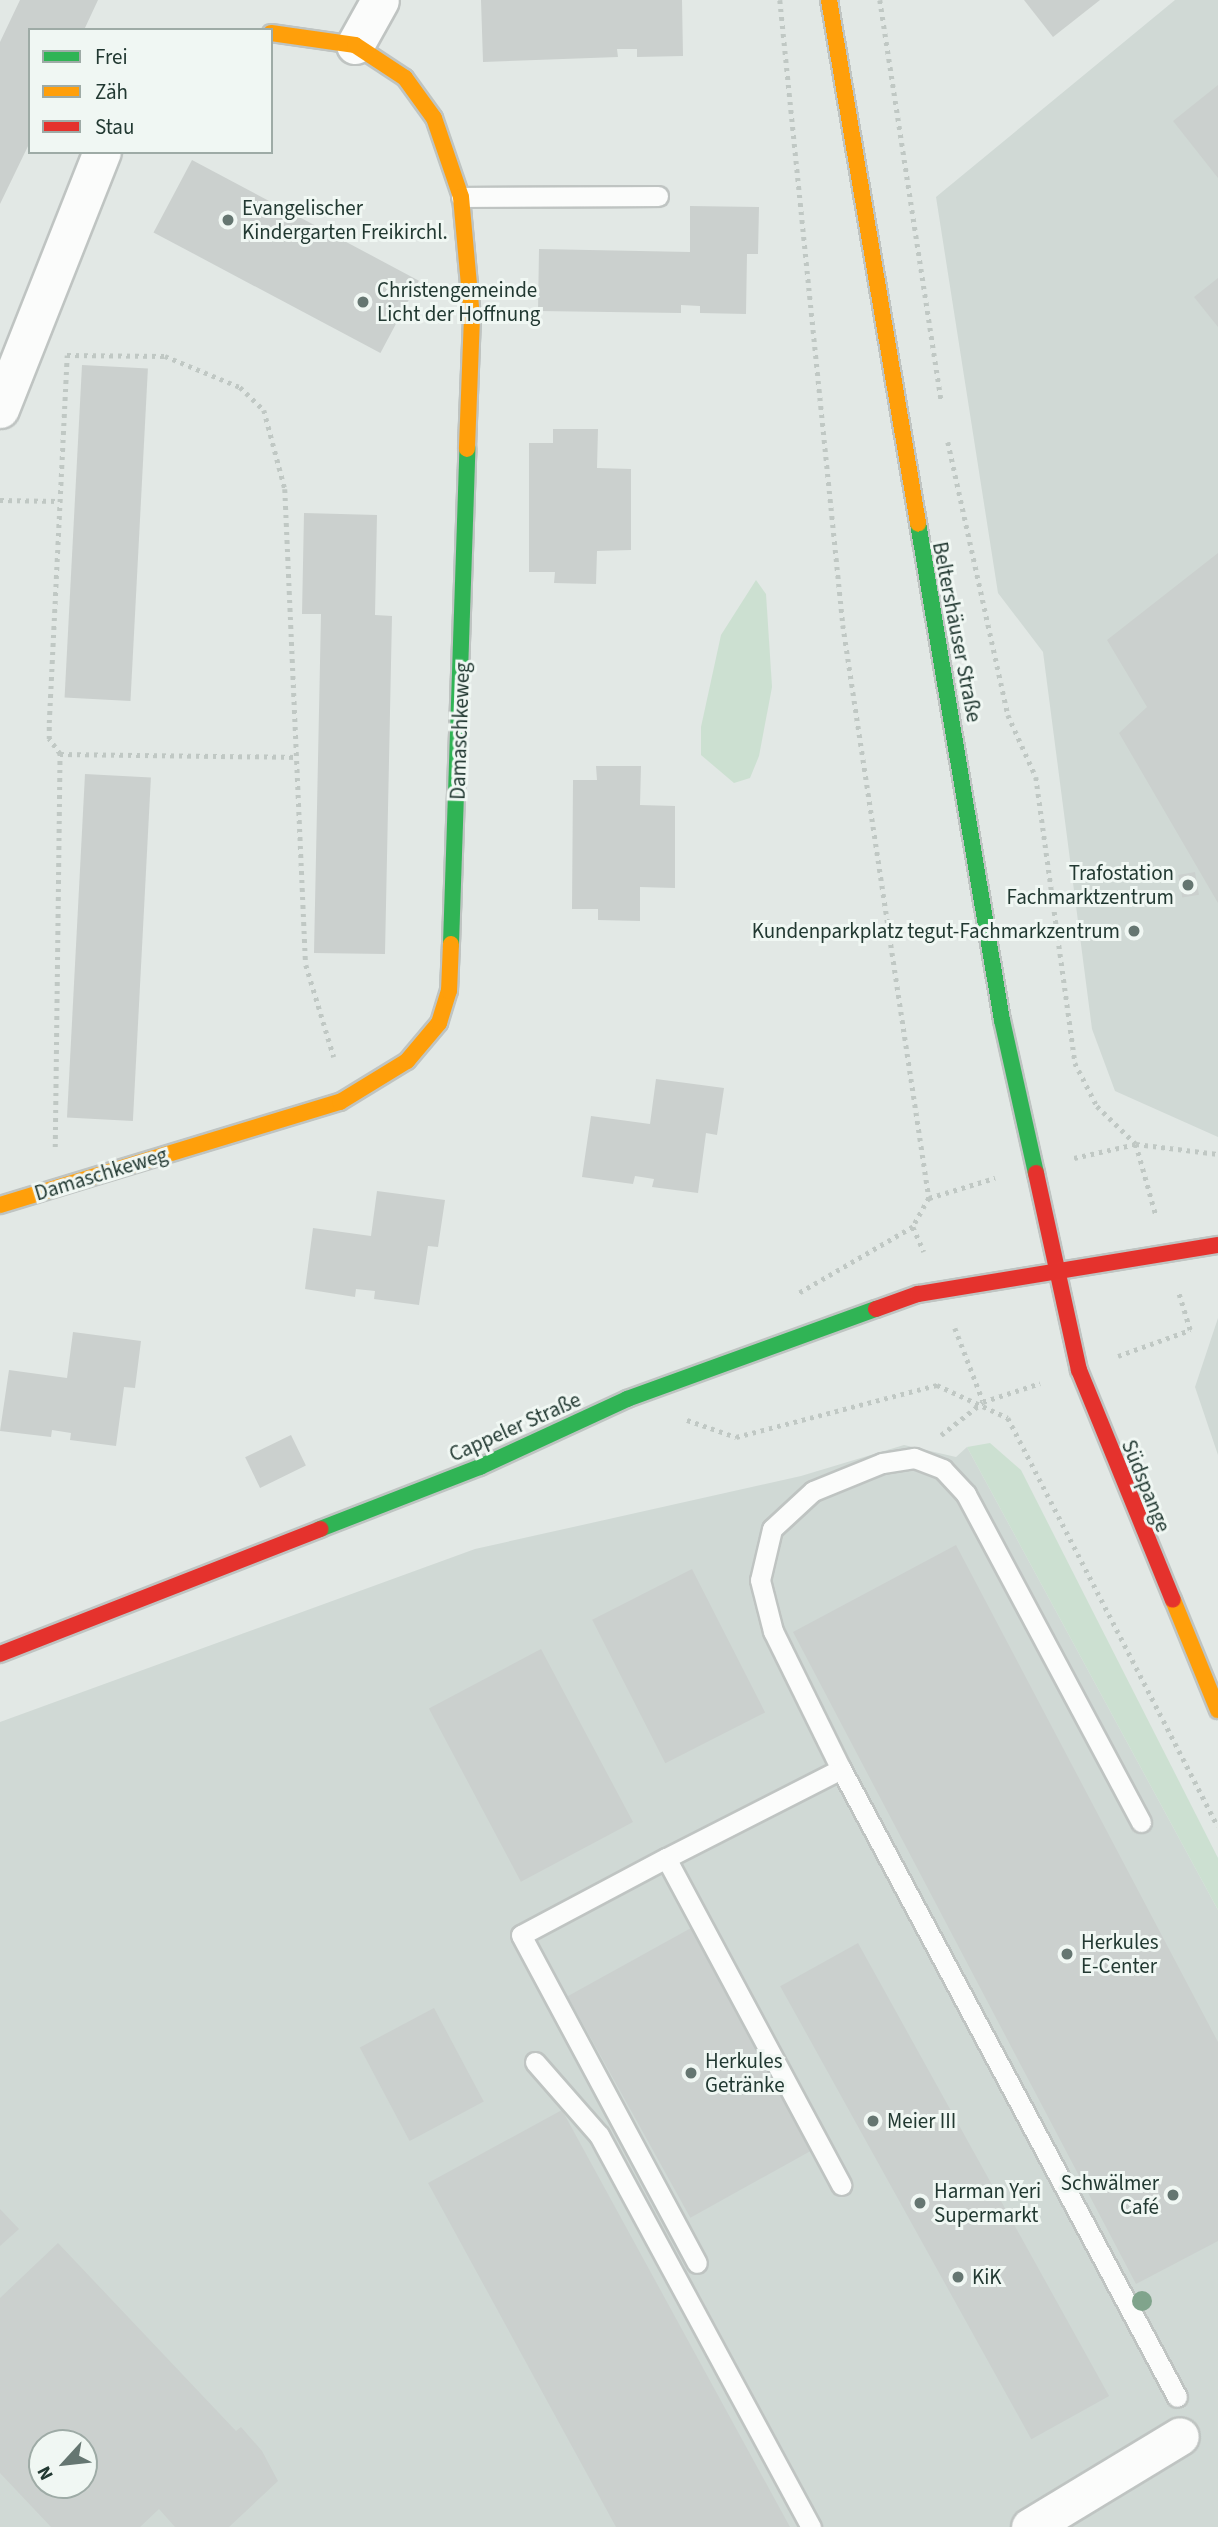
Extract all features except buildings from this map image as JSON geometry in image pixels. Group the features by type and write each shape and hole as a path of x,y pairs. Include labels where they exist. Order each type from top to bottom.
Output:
{"main road":[{"name":"Beltershäuser Straße","path":"829,0 1002,1020 1056,1270"},
{"path":"273,33 355,45"},
{"name":"Damaschkeweg","path":"0,1205 350,1097 407,1061 439,1023 454,954 472,317 461,197 434,118 405,78 355,45"},
{"name":"Cappeler Straße","path":"0,1654 480,1467 627,1399 784,1340 940,1288 1218,1245"},
{"name":"Südspange","path":"1056,1270 1088,1397 1218,1710"}],"street":[{"path":"355,45 380,0"},
{"path":"0,410 101,154"},
{"path":"1030,2527 1180,2436"}],"lane":[{"path":"461,197 658,196"},
{"path":"1141,1822 967,1494 943,1469 914,1458 882,1463 813,1491 772,1529 760,1580 773,1631 841,1769 1177,2397"},
{"path":"697,2263 521,1935 841,1769"},
{"path":"666,1858 841,2185"},
{"path":"535,2062 599,2136 811,2527"}],"path":[{"path":"780,0 843,625 929,1198 913,1227 799,1290 784,1340"},
{"path":"880,0 943,408"},
{"path":"38,314 69,335 58,502 49,739 60,754 51,1119 60,1186"},
{"path":"67,355 164,356 240,387 264,410 285,489 306,965 350,1097"},
{"path":"947,435 1008,715 1035,777 1074,1063 1097,1106 1136,1144 1218,1154"},
{"path":"0,500 58,502"},
{"path":"60,754 297,757"},
{"path":"627,1399 736,1437 937,1385 983,1402 1007,1418 1024,1441 1218,1826"},
{"path":"914,1458 983,1402"}],"shaded area":[{"path":"1175,0 1218,0 1218,1137 1115,1091 1092,1029 1043,652 998,593 936,197"},
{"path":"1218,1318 1218,1455 1195,1387"},
{"path":"904,1445 956,1457 967,1447 1218,1910 1218,2527 0,2527 0,1722 475,1549 801,1476"}],"green space":[{"path":"756,580 766,594 772,687 759,756 750,778 734,783 701,755 701,727 721,635"},
{"path":"990,1443 1021,1470 1218,1858 1218,1910 967,1447"}],"traffic: fast":[{"path":"451,944 467,449"},
{"path":"918,523 1002,1020 1036,1173"},
{"path":"320,1529 480,1467 627,1399 876,1309"}],"traffic: slow":[{"path":"829,0 918,523"},
{"path":"273,33 355,45 405,78 434,118 461,197 472,317 467,449"},
{"path":"0,1205 340,1102 407,1061 439,1023 449,991 451,944"},
{"path":"1173,1600 1218,1710"}],"traffic: jam":[{"path":"1036,1173 1079,1370 1173,1600"},
{"path":"876,1309 918,1294 1218,1245"},
{"path":"0,1654 320,1529"}],"place":[{"name":"Evangelischer Kindergarten Freikirchl.","path":"228,220"},
{"name":"Christengemeinde Licht der Hoffnung","path":"363,302"},
{"name":"Trafostation Fachmarktzentrum","path":"1188,885"},
{"name":"Kundenparkplatz tegut-Fachmarkzentrum","path":"1134,931"},
{"name":"Herkules E-Center","path":"1067,1954"},
{"name":"Herkules Getränke","path":"691,2073"},
{"name":"Meier III","path":"873,2121"},
{"name":"Schwälmer Café","path":"1173,2195"},
{"name":"Harman Yeri Supermarkt","path":"920,2203"},
{"name":"KiK","path":"958,2277"}]}
